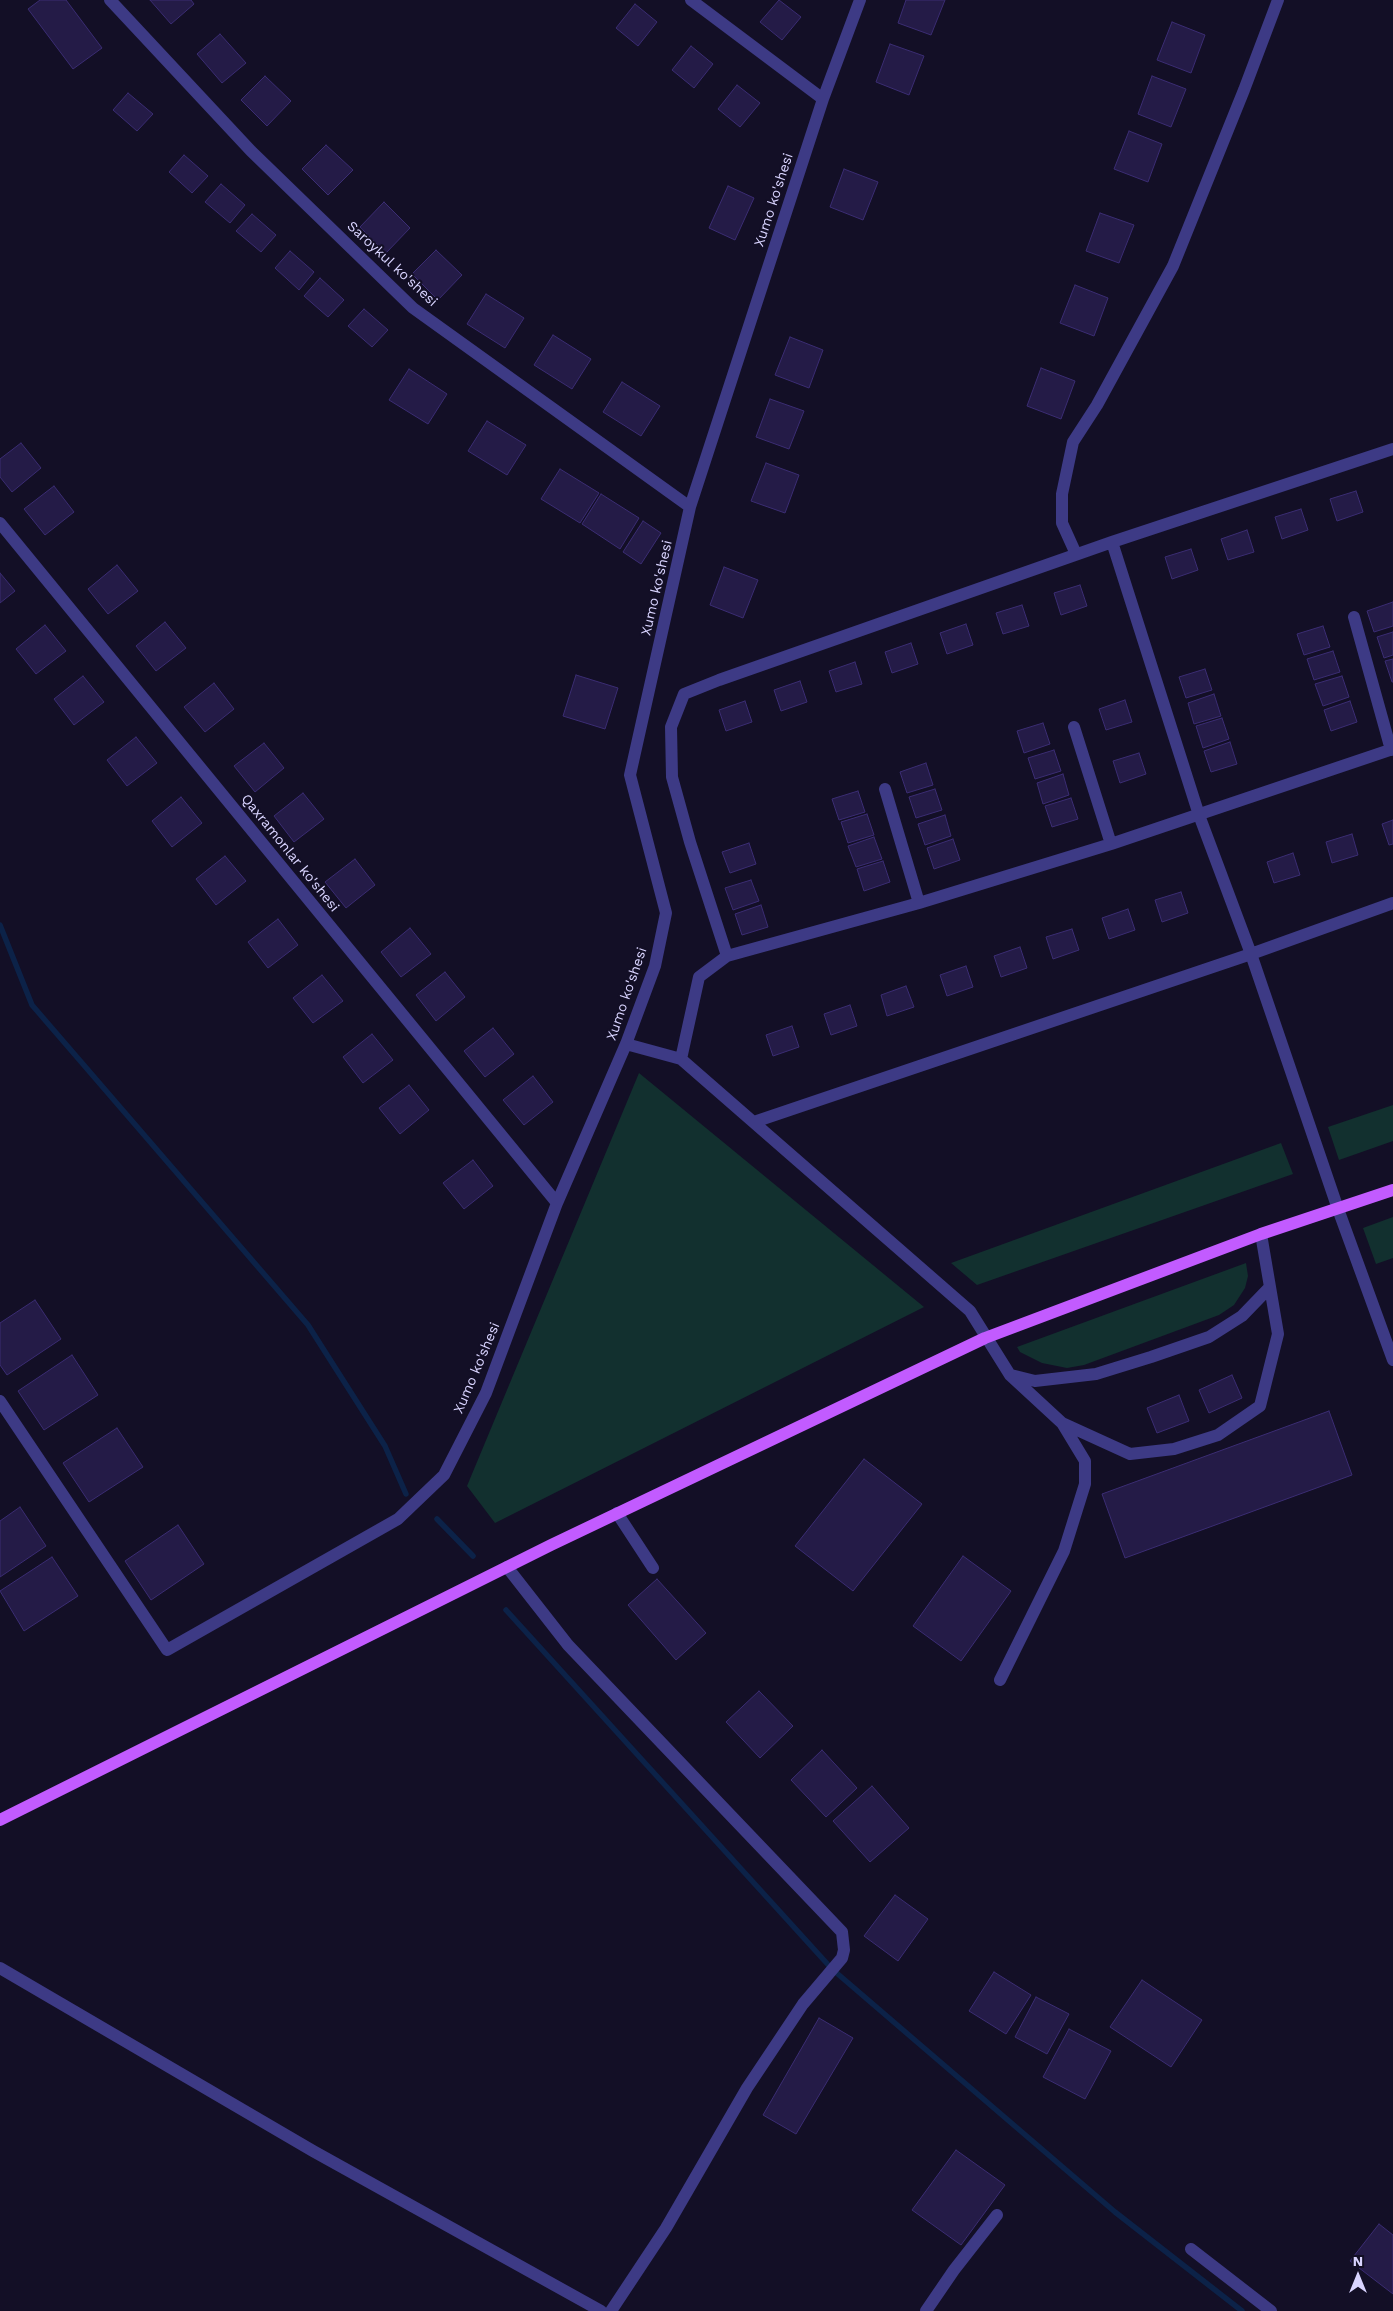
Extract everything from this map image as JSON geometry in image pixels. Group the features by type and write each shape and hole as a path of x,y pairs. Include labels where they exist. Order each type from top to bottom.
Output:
{"main road":[{"path":"0,1820 617,1513 985,1338 1261,1234 1338,1210 1393,1190"}],"street":[{"name":"Saroykul ko'shesi","path":"110,0 251,151 413,308 690,507"},
{"path":"691,0 822,100"},
{"name":"Xumo ko'shesi","path":"0,1401 167,1650 398,1519 444,1476 486,1393 557,1203 626,1044 655,966 666,913 630,775 690,507 822,100 860,0"},
{"path":"1076,554 1062,523 1062,494 1073,442 1097,405 1173,266 1278,0"},
{"path":"727,956 690,842 672,777 671,727 684,694 728,676 1076,554 1393,449"},
{"name":"Qaxramonlar ko'shesi","path":"0,523 557,1203"},
{"path":"1112,542 1199,814 1251,954 1338,1210 1393,1360"},
{"path":"681,1059 699,977 727,956 919,903 1111,844 1392,750 1354,617"},
{"path":"1074,727 1111,844"},
{"path":"885,789 919,903"},
{"path":"754,1122 1251,954 1393,902"},
{"path":"626,1044 681,1059 970,1311 985,1338 1010,1375 1062,1423 1085,1461 1085,1484 1064,1551 1000,1680"},
{"path":"1062,1423 1130,1454 1174,1449 1218,1435 1260,1406 1278,1334 1261,1234"},
{"path":"1010,1375 1035,1381 1096,1374 1167,1352 1209,1337 1242,1316 1270,1286"},
{"path":"617,1513 653,1568"},
{"path":"507,1567 568,1645 842,1932 844,1950 842,1958 803,2004 747,2088 666,2228 611,2311"},
{"path":"0,1968 313,2151 601,2311"},
{"path":"926,2311 954,2270 997,2215"},
{"path":"1192,2249 1271,2311"}],"green space":[{"path":"639,1073 924,1307 495,1523 467,1486"},
{"path":"1393,1105 1393,1141 1339,1160 1328,1127"},
{"path":"1281,1143 1293,1174 977,1285 951,1263"},
{"path":"1393,1217 1393,1258 1376,1264 1363,1228"},
{"path":"1246,1263 1248,1276 1245,1288 1234,1305 1219,1315 1084,1365 1067,1368 1042,1363 1020,1352 1017,1347"}],"building":[{"path":"40,0 66,0 102,48 73,69 28,9"},
{"path":"150,0 191,0 194,4 171,24"},
{"path":"779,0 801,17 782,40 760,22"},
{"path":"906,0 945,0 931,35 898,23"},
{"path":"635,4 657,22 638,46 616,28"},
{"path":"1172,22 1205,35 1191,73 1157,60"},
{"path":"220,34 246,63 222,83 197,54"},
{"path":"890,44 924,56 909,95 876,82"},
{"path":"691,46 713,64 694,88 672,70"},
{"path":"265,76 291,101 267,126 241,100"},
{"path":"1152,76 1186,89 1171,127 1138,114"},
{"path":"737,85 760,103 740,127 718,109"},
{"path":"128,93 153,114 137,131 113,110"},
{"path":"1129,131 1162,144 1148,182 1114,169"},
{"path":"326,145 353,170 328,195 302,169"},
{"path":"184,155 208,176 192,193 169,172"},
{"path":"844,169 878,182 863,220 830,207"},
{"path":"221,184 245,205 230,223 205,202"},
{"path":"728,186 754,198 735,240 709,228"},
{"path":"384,202 410,228 386,253 360,227"},
{"path":"1100,213 1134,225 1119,263 1086,251"},
{"path":"252,214 276,235 261,252 236,231"},
{"path":"436,250 462,275 438,300 412,274"},
{"path":"290,251 314,272 299,290 275,268"},
{"path":"320,278 344,300 328,317 304,296"},
{"path":"1075,285 1108,298 1094,336 1060,323"},
{"path":"486,294 524,318 505,348 467,324"},
{"path":"364,309 388,330 372,347 348,326"},
{"path":"553,335 591,359 572,389 534,365"},
{"path":"790,337 823,350 809,388 775,375"},
{"path":"1041,368 1075,381 1061,419 1027,406"},
{"path":"409,369 447,394 428,424 389,400"},
{"path":"622,382 660,406 641,436 603,412"},
{"path":"770,399 804,411 789,449 756,437"},
{"path":"487,421 526,445 507,475 468,451"},
{"path":"21,443 41,468 12,492 0,477 0,459"},
{"path":"766,463 799,475 785,513 751,501"},
{"path":"560,469 599,493 580,523 541,499"},
{"path":"54,486 74,512 45,535 24,509"},
{"path":"1356,491 1363,512 1337,521 1330,499"},
{"path":"601,494 639,518 620,549 582,524"},
{"path":"1301,509 1308,530 1282,539 1275,517"},
{"path":"643,521 661,533 641,564 623,552"},
{"path":"1247,530 1254,552 1228,560 1221,539"},
{"path":"1191,549 1198,570 1172,579 1165,557"},
{"path":"117,565 138,591 108,614 88,589"},
{"path":"724,567 758,580 743,618 710,605"},
{"path":"0,573 15,591 0,603"},
{"path":"1080,585 1087,606 1061,615 1054,593"},
{"path":"1393,602 1393,626 1374,632 1367,611"},
{"path":"1022,605 1029,626 1003,634 996,613"},
{"path":"165,622 186,648 156,671 136,646"},
{"path":"966,624 973,645 947,654 940,633"},
{"path":"45,625 66,651 36,674 16,649"},
{"path":"1323,626 1330,647 1304,655 1297,634"},
{"path":"1393,632 1393,655 1384,658 1377,637"},
{"path":"911,643 918,664 892,673 885,652"},
{"path":"1333,651 1340,672 1314,680 1307,659"},
{"path":"1393,659 1393,682 1392,682 1385,661"},
{"path":"855,662 862,684 836,692 829,671"},
{"path":"1205,669 1212,690 1186,698 1179,677"},
{"path":"576,675 618,688 605,729 563,716"},
{"path":"83,676 104,702 74,725 54,699"},
{"path":"1342,676 1349,697 1323,706 1315,684"},
{"path":"800,681 807,702 781,711 774,690"},
{"path":"214,683 234,709 205,732 184,707"},
{"path":"1214,694 1221,716 1194,724 1188,703"},
{"path":"1125,700 1132,722 1106,730 1099,709"},
{"path":"745,701 752,722 726,731 719,710"},
{"path":"1350,701 1357,722 1331,731 1324,710"},
{"path":"1222,718 1229,739 1203,748 1196,726"},
{"path":"1043,723 1050,744 1024,753 1017,731"},
{"path":"136,737 157,763 127,786 107,760"},
{"path":"1230,742 1237,764 1211,772 1204,751"},
{"path":"264,743 284,768 255,792 234,766"},
{"path":"1054,750 1061,771 1035,779 1028,758"},
{"path":"1139,753 1146,774 1120,783 1113,761"},
{"path":"926,763 933,785 907,793 900,772"},
{"path":"1063,774 1069,795 1043,804 1037,783"},
{"path":"935,789 942,810 916,818 909,797"},
{"path":"858,791 865,812 839,820 832,799"},
{"path":"303,793 324,819 294,842 274,816"},
{"path":"181,797 202,823 172,847 152,821"},
{"path":"1071,798 1078,819 1052,827 1045,806"},
{"path":"867,814 874,835 848,843 841,822"},
{"path":"945,815 951,836 925,845 918,824"},
{"path":"1393,820 1393,844 1389,845 1382,824"},
{"path":"1352,834 1358,855 1332,863 1326,842"},
{"path":"874,837 882,859 856,867 848,846"},
{"path":"953,839 960,860 934,869 927,848"},
{"path":"749,843 756,864 730,873 722,852"},
{"path":"1293,853 1300,875 1274,883 1267,862"},
{"path":"225,856 246,881 216,905 196,879"},
{"path":"355,859 375,885 346,908 325,882"},
{"path":"883,861 890,882 864,891 857,869"},
{"path":"751,880 759,901 733,910 725,888"},
{"path":"1181,892 1188,913 1162,922 1155,900"},
{"path":"761,905 768,927 742,935 735,914"},
{"path":"1128,909 1135,930 1109,939 1102,918"},
{"path":"278,919 298,945 268,968 248,942"},
{"path":"410,928 431,954 401,977 381,952"},
{"path":"1072,929 1079,950 1053,959 1046,937"},
{"path":"1020,947 1027,968 1001,977 994,956"},
{"path":"966,966 973,987 947,996 940,975"},
{"path":"445,972 465,997 436,1021 416,995"},
{"path":"322,975 343,1001 313,1023 293,998"},
{"path":"906,986 914,1007 887,1016 881,995"},
{"path":"850,1005 857,1026 831,1035 824,1014"},
{"path":"792,1026 799,1047 773,1056 766,1035"},
{"path":"493,1028 514,1054 485,1077 464,1051"},
{"path":"372,1034 393,1060 363,1083 343,1057"},
{"path":"533,1076 553,1102 524,1125 503,1100"},
{"path":"409,1085 429,1110 400,1134 379,1108"},
{"path":"473,1160 493,1186 464,1209 443,1183"},
{"path":"35,1300 61,1339 7,1375 0,1365 0,1323"},
{"path":"72,1355 98,1395 44,1430 18,1391"},
{"path":"1232,1375 1242,1398 1209,1413 1199,1390"},
{"path":"1179,1395 1189,1421 1157,1433 1147,1408"},
{"path":"1329,1411 1352,1475 1125,1558 1102,1494"},
{"path":"117,1428 143,1467 89,1502 63,1463"},
{"path":"864,1459 922,1504 853,1591 795,1546"},
{"path":"20,1507 46,1546 0,1577 0,1521"},
{"path":"178,1525 204,1564 151,1600 125,1561"},
{"path":"963,1556 1011,1591 961,1661 913,1626"},
{"path":"52,1557 78,1596 24,1631 0,1591"},
{"path":"657,1579 706,1633 676,1660 628,1605"},
{"path":"759,1691 793,1726 760,1758 726,1722"},
{"path":"822,1750 857,1788 826,1817 791,1780"},
{"path":"872,1786 909,1828 870,1862 833,1821"},
{"path":"895,1895 928,1919 898,1961 864,1936"},
{"path":"994,1972 1031,1995 1006,2034 969,2011"},
{"path":"1142,1980 1202,2020 1171,2067 1110,2027"},
{"path":"1036,1997 1069,2014 1047,2054 1015,2037"},
{"path":"819,2018 853,2038 796,2134 763,2115"},
{"path":"1069,2029 1111,2051 1085,2099 1043,2077"},
{"path":"956,2150 1005,2185 961,2245 912,2210"},
{"path":"1379,2224 1393,2235 1393,2294 1350,2261"}],"waterway":[{"path":"0,925 32,1005 308,1325 385,1446 406,1494"},
{"path":"437,1519 473,1556"},
{"path":"506,1610 832,1969 1115,2212 1242,2311"}]}
